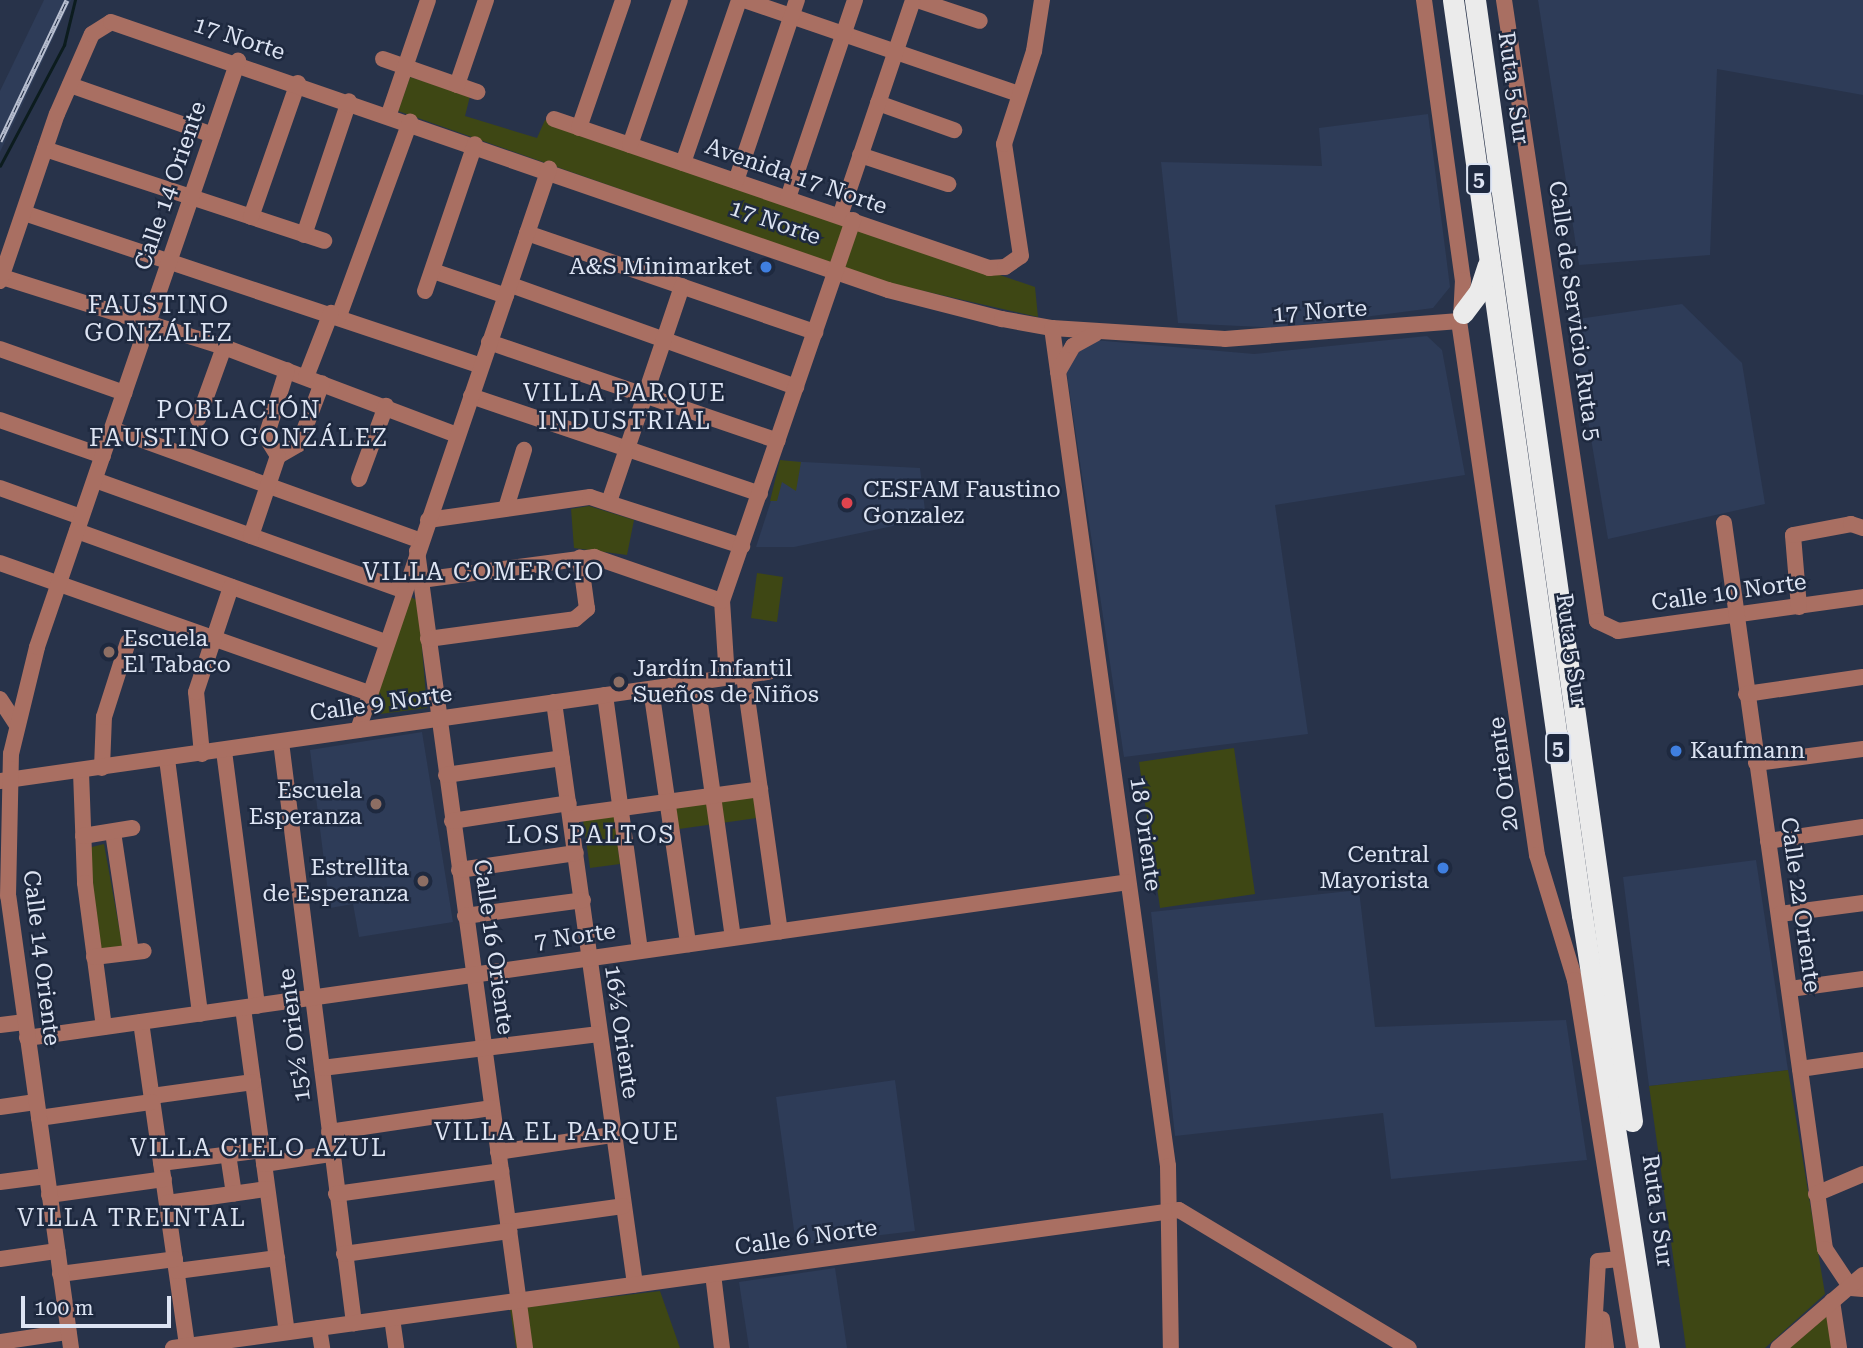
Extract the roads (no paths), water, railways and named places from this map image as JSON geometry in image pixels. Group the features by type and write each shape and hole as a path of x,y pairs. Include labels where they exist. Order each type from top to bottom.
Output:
{"highway":[{"name":"Ruta 5 Sur","path":"1454,0 1649,1348"},
{"name":"Ruta 5 Sur","path":"1475,0 1663,1348"},
{"path":"1461,317 1479,292 1489,256"}],"street":[{"path":"389,114 428,0"},
{"path":"457,85 486,0"},
{"path":"579,128 623,0"},
{"path":"630,145 680,0"},
{"path":"683,163 739,0"},
{"path":"744,0 1019,94 1042,0"},
{"path":"736,181 797,0"},
{"path":"788,198 855,0"},
{"path":"727,678 722,601 837,268 860,155 915,0 980,21"},
{"path":"1423,0 1461,317"},
{"name":"Calle de Servicio Ruta 5","path":"1504,0 1595,613 1602,627"},
{"name":"17 Norte","path":"69,85 100,24 238,61 837,268 888,290 1052,328 1279,338 1461,317"},
{"path":"383,60 477,92"},
{"name":"Calle 14 Oriente","path":"69,1340 26,1030 7,942 3,866 4,781 16,724 59,583 238,61"},
{"path":"251,217 298,83"},
{"path":"213,135 69,85 1,279 224,347 457,435"},
{"name":"Avenida 17 Norte","path":"554,119 989,268 1014,264 1021,256 1004,152 1019,94"},
{"path":"304,235 349,101"},
{"path":"878,103 954,130"},
{"path":"306,377 335,315 410,121"},
{"path":"425,291 474,144"},
{"path":"45,149 324,241"},
{"path":"860,155 948,184"},
{"name":"Calle 16 Oriente","path":"358,730 367,692 549,169"},
{"path":"24,213 481,366"},
{"path":"527,233 816,332"},
{"path":"433,271 664,338 796,387"},
{"path":"609,502 682,286"},
{"name":"20 Oriente","path":"1461,317 1537,855 1575,980 1634,1348"},
{"name":"18 Oriente","path":"1052,328 1129,882 1171,1210 1171,1348"},
{"path":"1058,372 1073,346 1097,332"},
{"path":"489,342 778,441"},
{"path":"198,419 224,347"},
{"path":"0,349 124,393"},
{"path":"278,456 266,437 287,370"},
{"path":"251,536 278,456 299,444 322,383"},
{"path":"471,396 760,494"},
{"path":"359,480 386,406"},
{"path":"0,420 103,456"},
{"path":"112,429 269,485 419,546"},
{"path":"506,508 524,450"},
{"path":"94,480 403,590"},
{"path":"0,488 231,587 385,642"},
{"path":"428,520 585,497 609,502 742,546"},
{"name":"Calle 22 Oriente","path":"1724,523 1745,694 1780,914 1826,1254 1856,1288"},
{"path":"1799,607 1793,535 1851,524 1863,528"},
{"name":"Calle 16 Oriente","path":"419,546 438,719 525,1348"},
{"path":"421,580 580,557 608,560 722,601"},
{"path":"428,639 575,619 587,608 580,557"},
{"path":"0,563 367,692"},
{"path":"202,754 195,697 231,587"},
{"name":"Calle 10 Norte","path":"1602,627 1618,631 1863,597"},
{"path":"102,768 104,717 128,642"},
{"name":"Calle 9 Norte","path":"4,781 82,772 768,672"},
{"path":"744,676 780,931"},
{"path":"1745,694 1863,677"},
{"path":"697,682 733,937"},
{"path":"651,689 688,943"},
{"path":"605,695 640,950"},
{"path":"0,699 16,724"},
{"name":"16½ Oriente","path":"554,702 583,900 597,1034 635,1284"},
{"name":"15½ Oriente","path":"281,742 315,998 335,1195 354,1323"},
{"path":"1756,763 1863,749"},
{"path":"224,751 250,1007 253,1082 287,1332"},
{"path":"446,775 562,758"},
{"path":"167,759 200,1014"},
{"path":"82,772 83,836 94,957 104,1027"},
{"path":"452,821 570,809 621,808 760,789"},
{"path":"1768,841 1863,827"},
{"path":"83,836 132,828"},
{"path":"94,957 137,952 113,832"},
{"path":"459,870 576,853"},
{"name":"7 Norte","path":"0,1025 26,1030 104,1027 1129,882"},
{"path":"465,916 583,900"},
{"path":"1780,914 1863,903"},
{"path":"1790,989 1863,979"},
{"path":"141,1022 176,1265 180,1347"},
{"path":"322,1068 597,1034"},
{"path":"1800,1069 1863,1060"},
{"path":"0,1107 37,1110 152,1099 253,1082"},
{"path":"329,1132 492,1108"},
{"path":"498,1152 612,1135"},
{"path":"161,1163 228,1154 263,1157 330,1154"},
{"path":"228,1154 234,1194"},
{"path":"335,1195 501,1171"},
{"path":"1816,1194 1863,1174"},
{"path":"0,1182 47,1176"},
{"path":"49,1195 164,1179"},
{"path":"167,1203 267,1189"},
{"path":"344,1254 623,1206"},
{"path":"1171,1210 1215,1229 1409,1348"},
{"name":"Calle 6 Norte","path":"180,1347 1171,1210"},
{"path":"0,1259 57,1251"},
{"path":"60,1274 276,1258"},
{"path":"1593,1348 1598,1261 1620,1259"},
{"path":"713,1274 722,1348"},
{"path":"1778,1348 1832,1301 1856,1288 1863,1275"},
{"path":"1597,1287 1606,1348"},
{"path":"1832,1301 1839,1348"},
{"path":"392,1318 396,1348"},
{"path":"319,1328 322,1348"},
{"path":"0,1342 69,1340"}],"waterway":[{"path":"0,166 64,45 75,0"}],"railway":[{"path":"0,141 67,0"}],"place":[{"name":"A&S Minimarket","path":"766,267"},
{"name":"CESFAM Faustino Gonzalez","path":"847,503"},
{"name":"Escuela El Tabaco","path":"109,652"},
{"name":"Jardín Infantil Sueños de Niños","path":"619,682"},
{"name":"Kaufmann","path":"1676,751"},
{"name":"Escuela Esperanza","path":"376,804"},
{"name":"Central Mayorista","path":"1443,868"},
{"name":"Estrellita de Esperanza","path":"423,881"}],"district":[{"name":"FAUSTINO GONZÁLEZ","path":"159,320"},
{"name":"VILLA PARQUE INDUSTRIAL","path":"625,408"},
{"name":"POBLACIÓN FAUSTINO GONZÁLEZ","path":"239,425"},
{"name":"VILLA COMERCIO","path":"484,573"},
{"name":"LOS PALTOS","path":"591,836"},
{"name":"VILLA EL PARQUE","path":"557,1133"},
{"name":"VILLA CIELO AZUL","path":"259,1149"},
{"name":"VILLA TREINTAL","path":"132,1219"}]}
